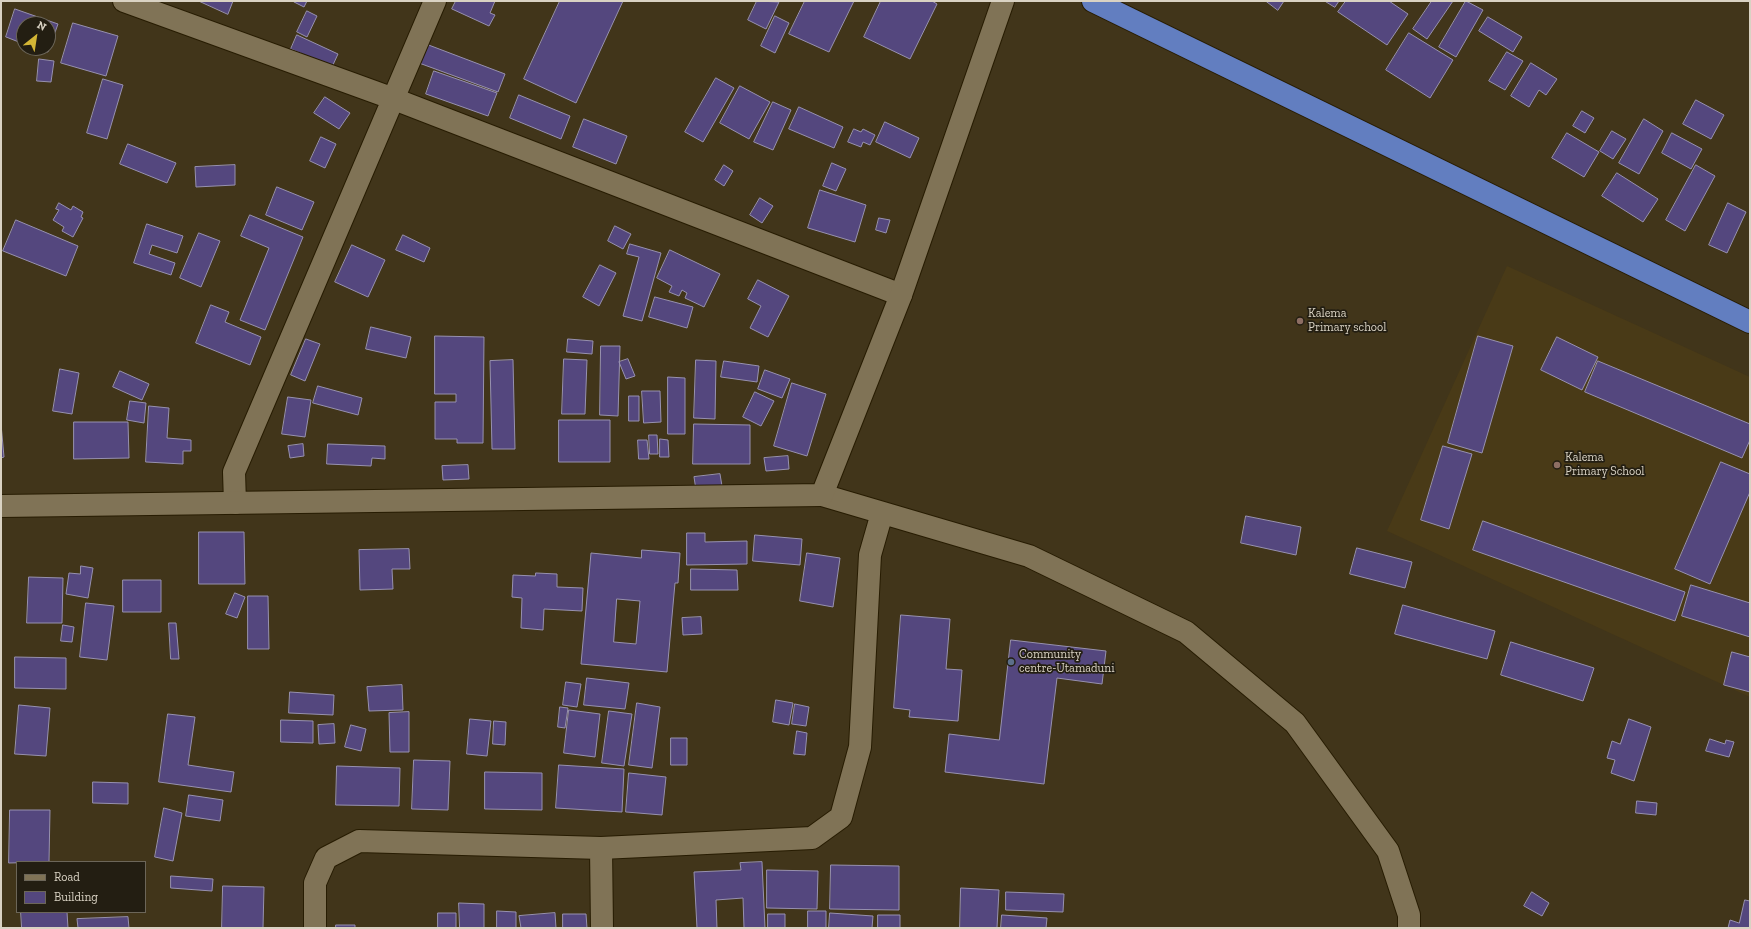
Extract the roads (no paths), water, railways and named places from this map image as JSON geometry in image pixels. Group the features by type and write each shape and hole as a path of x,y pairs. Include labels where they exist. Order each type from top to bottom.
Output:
{"highway":[{"path":"1105,4 1750,322"}],"street":[{"path":"124,1 394,99 901,295"},
{"path":"234,503 234,472 435,1"},
{"path":"822,495 901,295 1003,1"},
{"path":"1,506 822,495 1029,556 1186,632 1294,723 1388,851 1409,915 1409,928"},
{"path":"315,928 315,882 326,858 358,841 601,848 812,838 841,817 860,747 870,555 882,513"},
{"path":"601,848 602,928"}],"place":[{"name":"Kalema Primary school","path":"1300,321"},
{"name":"Kalema Primary School","path":"1557,465"},
{"name":"Community centre-Utamaduni","path":"1011,662"}]}
